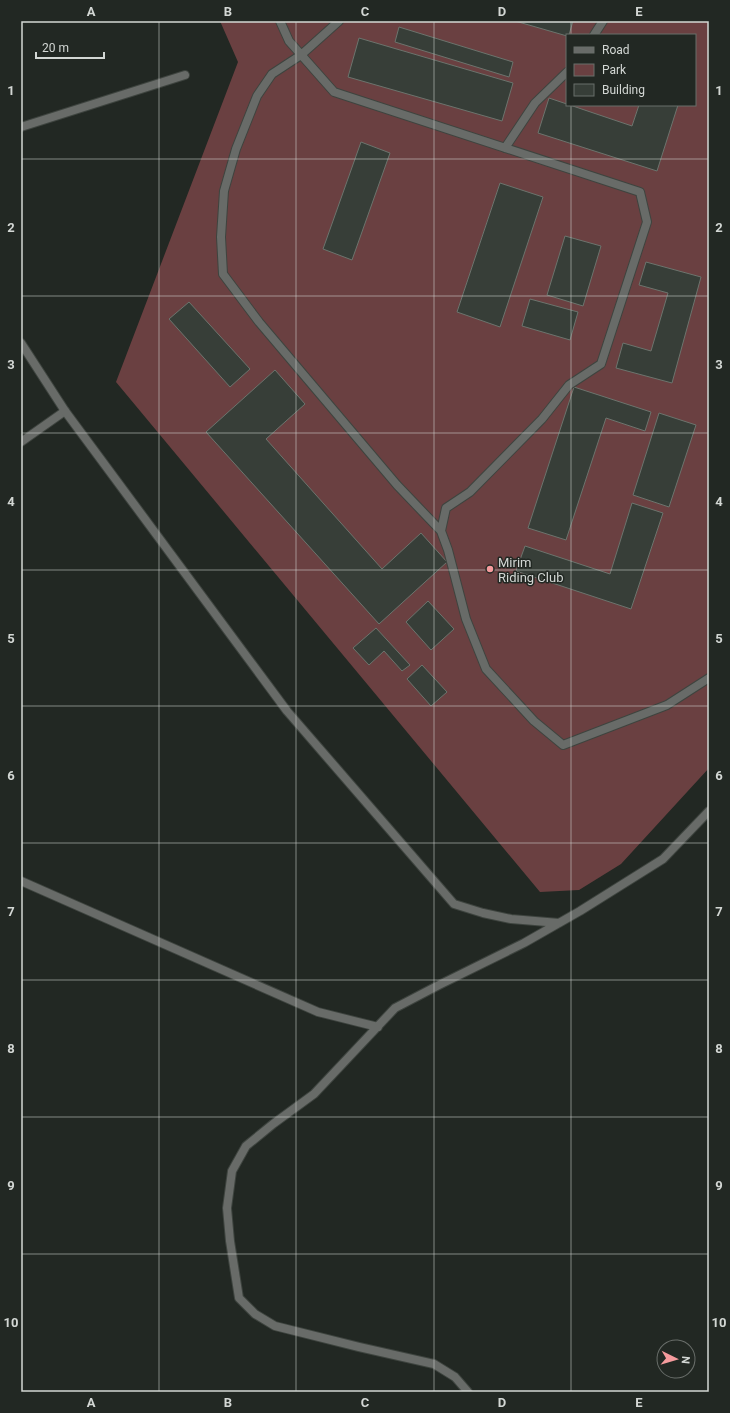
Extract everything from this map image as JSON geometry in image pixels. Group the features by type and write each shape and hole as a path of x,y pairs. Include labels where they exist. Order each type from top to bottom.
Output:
{"street":[{"path":"280,21 289,41 334,92 640,192 647,222 600,364 569,384 542,419 470,492 446,508 442,531"},
{"path":"339,21 301,55 272,74 257,96 236,150 224,191 221,237 223,274 260,322 392,479 442,531 466,619 486,669 534,721 563,745 667,705 709,678"},
{"path":"595,34 603,21"},
{"path":"505,148 535,103 566,73"},
{"path":"21,127 185,75"},
{"path":"21,343 65,411 287,711 454,904 511,919 559,923"},
{"path":"21,442 65,411"},
{"path":"468,1392 455,1377 434,1364 275,1326 255,1314 239,1298 230,1242 228,1208 232,1171 246,1146 314,1094 395,1008 524,943 664,859 709,811"},
{"path":"21,881 318,1012 378,1027"}],"green space":[{"name":"Mirim Riding Club","path":"220,21 709,21 709,768 621,864 579,890 540,892 116,382 238,62"}],"building":[{"path":"515,21 573,21 569,34 566,34 566,36"},
{"path":"399,27 513,62 509,77 395,42"},
{"path":"359,38 513,83 502,121 348,77"},
{"path":"549,98 566,104 566,106 573,106 632,126 639,106 678,106 657,171 538,133"},
{"path":"361,142 390,153 352,260 323,249"},
{"path":"500,183 543,197 500,327 457,312"},
{"path":"565,236 601,246 583,306 547,295"},
{"path":"646,262 701,277 672,383 616,368 623,343 651,351 668,293 639,285"},
{"path":"530,299 578,312 570,340 522,326"},
{"path":"189,302 250,369 230,387 169,319"},
{"path":"275,370 305,404 266,439 382,569 421,533 447,562 379,624 206,432"},
{"path":"574,387 651,412 645,431 606,418 566,540 528,528"},
{"path":"659,413 696,425 669,507 633,495"},
{"path":"632,503 663,513 631,609 516,571 525,546 610,574"},
{"path":"428,601 454,629 431,650 406,622"},
{"path":"376,628 410,665 402,671 384,651 369,665 353,648"},
{"path":"422,665 447,692 431,706 407,679"}],"place":[{"name":"Mirim Riding Club","path":"490,569"}]}
